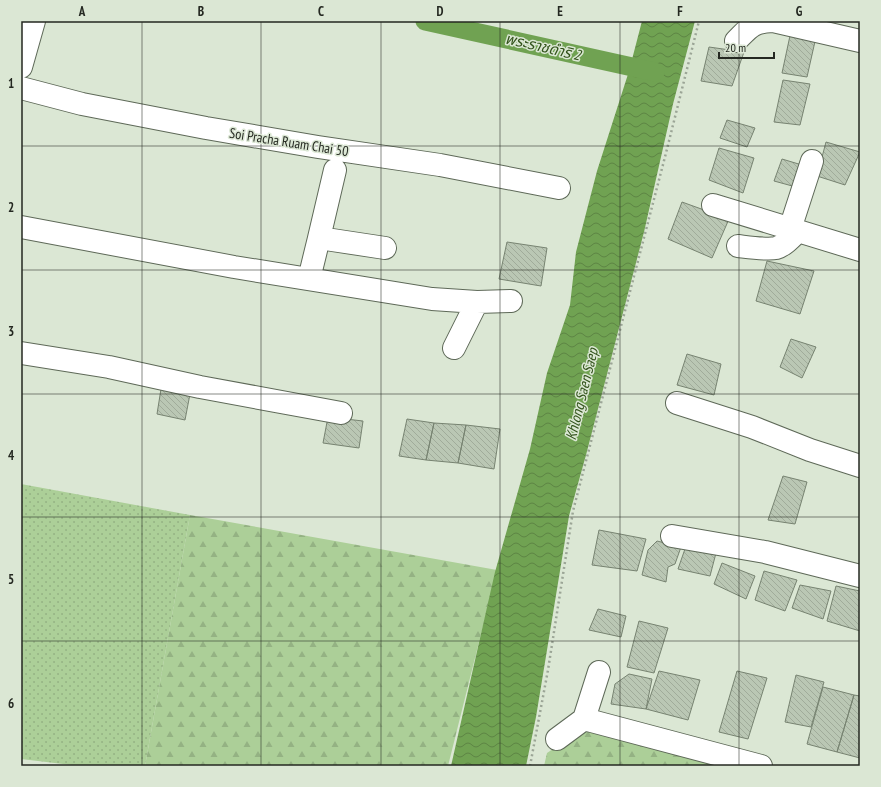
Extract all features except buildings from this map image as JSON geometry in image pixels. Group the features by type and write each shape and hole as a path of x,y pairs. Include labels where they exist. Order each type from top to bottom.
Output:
{"street":[{"path":"21,67 34,21"},
{"path":"736,40 753,25 773,21 860,41"},
{"name":"Soi Pracha Ruam Chai 50","path":"21,88 82,104 206,128 440,165 559,188"},
{"path":"738,246 776,248 786,243 794,230 812,161"},
{"path":"310,279 335,170"},
{"path":"713,205 860,250"},
{"path":"21,227 234,267 432,299 477,302 511,301"},
{"path":"319,238 385,248"},
{"path":"454,348 477,302"},
{"path":"21,353 109,367 200,387 341,413"},
{"path":"677,403 752,427 810,450 860,466"},
{"path":"672,536 765,552 860,576"},
{"path":"557,739 584,719 599,672"},
{"path":"584,719 761,766"}],"path":[{"path":"530,766 548,670 573,511 699,21"}],"green space":[{"path":"21,484 190,515 145,766 80,766 21,759"},
{"path":"190,515 497,570 448,766 145,766"},
{"path":"586,727 731,766 544,766 547,753"}],"water":[{"name":"Khlong Saen Saep","path":"642,21 695,21 673,104 644,232 569,516 536,717 526,766 451,766 495,572 530,449 547,373 570,305 576,252 597,171 629,71"}],"waterway":[{"name":"พระราชดำริ 2","path":"425,21 655,72"}]}
